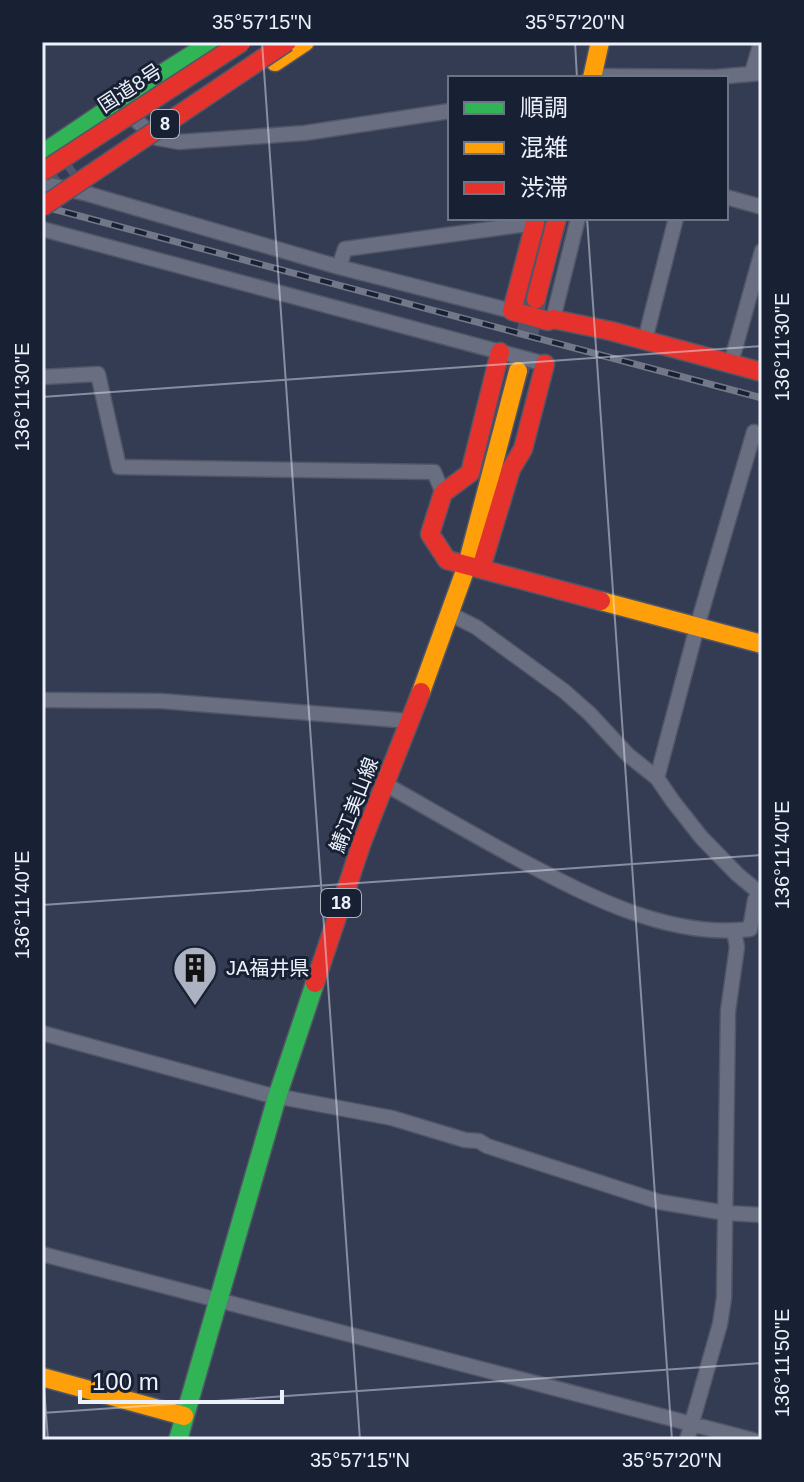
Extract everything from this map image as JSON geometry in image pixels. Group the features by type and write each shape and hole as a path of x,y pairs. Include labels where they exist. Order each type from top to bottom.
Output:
{"main road":[{"path":"42,154 212,42"},
{"name":"国道8号","path":"42,172 242,42"},
{"name":"8","path":"42,207 287,42"},
{"path":"78,191 305,42"},
{"path":"592,76 600,42"},
{"path":"73,166 138,122"},
{"path":"536,299 556,220"},
{"path":"536,221 512,311 645,340 762,372"},
{"path":"500,352 470,473 443,493 430,534 447,560 762,644"},
{"path":"474,566 511,469 523,449 545,364"},
{"name":"鯖江美山線","path":"178,1440 277,1097 353,870 450,614 474,566 518,371"},
{"path":"42,1377 184,1416"}],"street":[{"path":"728,77 757,73 761,42"},
{"path":"117,103 157,138 179,142 305,133 448,111"},
{"path":"42,183 339,267 512,311"},
{"path":"728,198 762,207"},
{"path":"553,319 578,220"},
{"path":"645,340 675,220"},
{"path":"339,267 345,249 536,221"},
{"path":"42,229 545,364"},
{"path":"731,363 762,251"},
{"path":"42,377 98,374 119,467 434,472 443,493"},
{"path":"657,778 754,432"},
{"path":"385,784 565,884 630,912 694,929 750,929 755,900 761,894 701,837 657,778 628,755 564,691 476,627 450,614"},
{"path":"42,700 161,701 410,721"},
{"path":"687,1440 720,1324 724,1298 728,1011 737,947 734,931"},
{"path":"42,1033 277,1097 392,1118 465,1140 479,1141 660,1202 726,1213 762,1215"},
{"path":"42,1254 753,1440"}],"tunnel":[{"path":"42,188 73,166"},
{"path":"518,371 536,299"}],"railway":[{"path":"42,206 762,398"}],"traffic: fast":[{"path":"42,154 212,42"},
{"path":"178,1440 277,1097 315,983"}],"traffic: slow":[{"path":"275,62 305,42"},
{"path":"592,76 600,42"},
{"path":"421,692 467,565 518,371"},
{"path":"601,601 762,644"},
{"path":"42,1377 184,1416"}],"traffic: jam":[{"path":"42,172 242,42"},
{"path":"42,207 287,42"},
{"path":"536,299 556,220"},
{"path":"535,223 512,311 548,321 553,319 611,331 762,372"},
{"path":"500,352 470,473 443,493 430,534 447,560 601,601"},
{"path":"481,568 511,469 523,449 545,364"},
{"path":"315,983 362,842 421,692"}],"place":[{"name":"JA福井県","path":"195,1007"}]}
